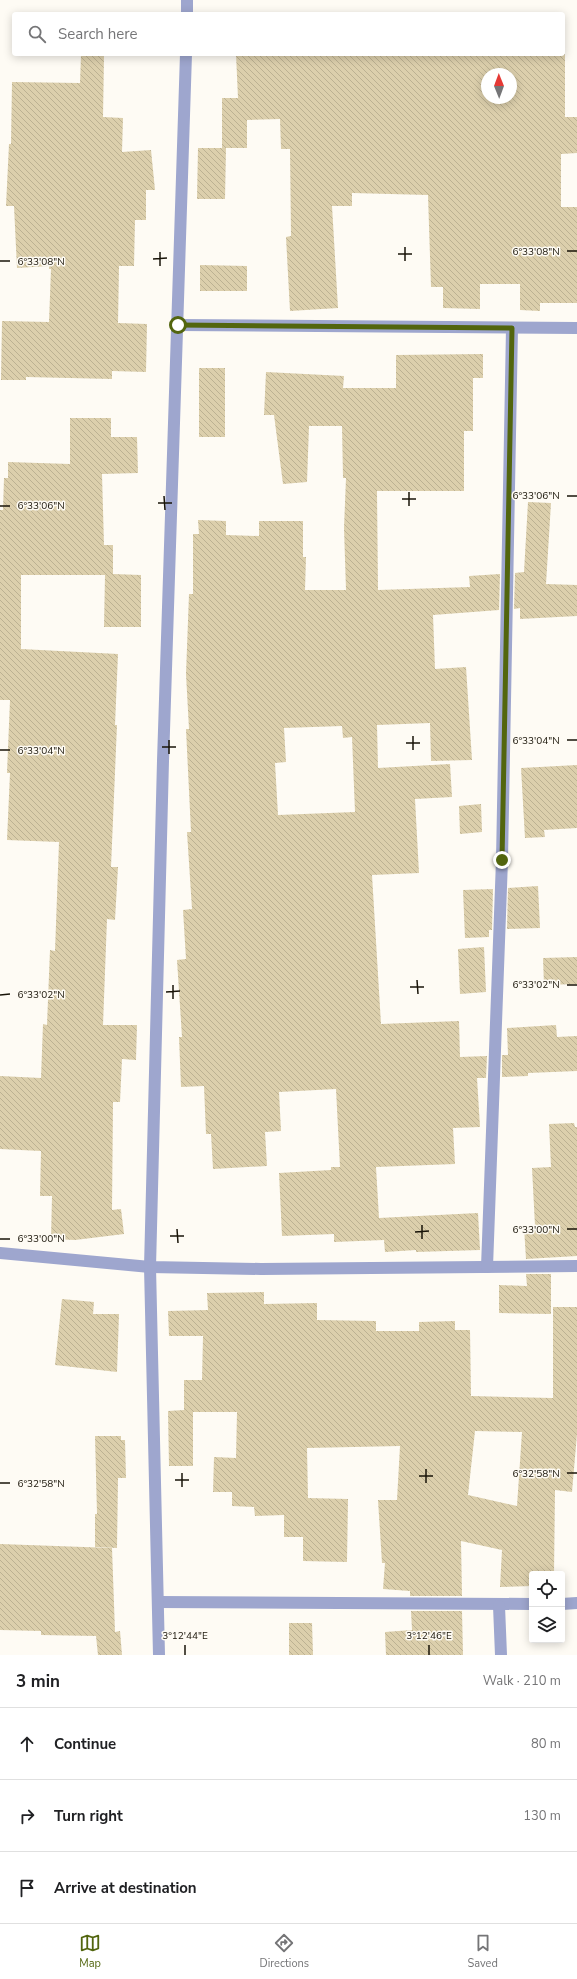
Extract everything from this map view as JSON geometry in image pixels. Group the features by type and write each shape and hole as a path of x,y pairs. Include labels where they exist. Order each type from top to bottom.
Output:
{"street":[{"path":"187,12 188,0"},
{"path":"158,1655 150,1267 163,754 186,56"},
{"path":"178,325 577,328"},
{"path":"487,1267 502,860 512,328"},
{"path":"0,1253 150,1267 261,1269 577,1266"},
{"path":"158,1602 499,1606 529,1604"},
{"path":"565,1604 577,1603"},
{"path":"499,1606 500,1655"}],"building":[{"path":"81,56 104,56 103,117 123,118 122,152 151,150 155,190 146,190 146,220 135,220 134,266 119,266 118,323 147,324 146,372 112,371 112,379 26,377 26,380 1,380 2,321 49,322 51,269 49,269 49,266 17,268 14,206 6,206 9,144 11,144 12,82 80,83"},
{"path":"236,56 565,56 565,117 577,117 577,153 561,154 561,207 577,207 577,303 540,303 540,311 520,310 520,284 480,284 480,309 443,308 443,287 431,287 428,195 352,193 352,206 332,206 338,308 290,311 286,237 291,236 290,149 281,149 280,119 247,120 247,148 222,148 222,98 238,98"},
{"path":"198,148 226,148 225,199 197,199"},
{"path":"200,265 247,266 247,291 200,291"},
{"path":"483,354 483,378 473,378 473,431 464,431 464,491 377,491 378,590 470,587 469,576 500,574 499,610 433,615 435,669 466,667 472,760 431,761 430,723 377,725 378,768 450,764 452,797 415,799 419,873 372,875 381,1024 459,1021 460,1057 487,1056 486,1078 477,1078 480,1127 453,1128 455,1164 376,1167 379,1218 478,1213 480,1250 416,1252 416,1250 385,1252 384,1240 334,1242 334,1234 282,1236 279,1173 331,1170 331,1167 340,1167 336,1089 279,1092 281,1131 265,1132 267,1166 213,1169 211,1134 206,1134 204,1086 181,1087 179,1037 182,1037 177,960 186,959 183,910 192,909 187,832 191,832 186,729 189,729 186,674 189,594 193,594 193,534 199,534 198,520 226,521 226,535 259,536 259,521 303,521 303,557 306,557 305,590 346,590 344,528 346,478 343,478 342,426 309,426 307,482 283,484 274,415 264,415 266,372 344,376 343,388 396,388 396,355","holes":["342,726 343,738 352,737 355,812 278,815 275,763 286,762 284,728"]},
{"path":"199,368 225,368 225,437 199,437"},
{"path":"70,418 111,418 111,437 137,437 138,473 102,474 104,545 113,545 113,574 141,575 141,627 104,627 105,575 21,575 21,649 118,654 115,725 117,725 111,867 118,867 115,920 107,919 103,1025 137,1025 136,1060 122,1059 120,1102 113,1102 112,1210 121,1209 124,1234 75,1240 51,1239 52,1196 40,1196 41,1151 0,1149 0,1076 41,1078 43,1024 47,1025 50,950 55,951 59,842 7,840 10,773 7,773 10,700 0,700 0,510 3,510 4,478 8,478 8,462 70,464"},
{"path":"528,502 551,503 546,584 577,585 577,616 520,619 520,608 514,609 515,573 524,572"},
{"path":"577,765 577,828 544,830 545,837 525,838 521,768"},
{"path":"481,804 482,832 460,834 459,806"},
{"path":"538,886 540,928 507,929 508,888"},
{"path":"493,889 492,930 489,930 489,937 465,938 463,890"},
{"path":"484,947 486,992 460,994 458,949"},
{"path":"577,957 577,984 544,985 543,958"},
{"path":"556,1025 557,1037 577,1036 577,1071 528,1073 528,1076 502,1077 502,1055 508,1055 507,1028"},
{"path":"574,1123 575,1127 577,1127 577,1256 526,1259 524,1227 535,1226 532,1168 551,1167 549,1124"},
{"path":"526,1274 551,1274 551,1314 499,1313 499,1285 527,1286"},
{"path":"264,1292 264,1304 317,1303 317,1320 376,1321 376,1331 419,1331 419,1322 455,1321 455,1330 470,1330 471,1396 553,1398 553,1307 577,1307 577,1434 572,1492 555,1490 554,1571 529,1571 529,1586 500,1587 502,1550 461,1541 462,1596 410,1596 410,1591 383,1589 385,1563 382,1563 378,1500 397,1500 400,1446 307,1448 308,1498 348,1499 347,1562 303,1561 303,1537 284,1537 284,1515 255,1516 254,1507 232,1506 232,1492 213,1492 214,1457 236,1458 237,1412 193,1412 193,1466 169,1466 168,1411 184,1410 184,1380 202,1380 203,1336 169,1336 168,1311 208,1310 207,1293","holes":["475,1431 522,1432 517,1506 468,1495"]},
{"path":"62,1299 94,1302 93,1314 119,1314 117,1372 55,1365"},
{"path":"95,1436 121,1436 121,1440 125,1440 126,1478 118,1478 117,1548 95,1547 95,1514 97,1514"},
{"path":"0,1544 112,1548 115,1632 120,1631 122,1655 98,1655 96,1636 41,1635 41,1631 0,1630"},
{"path":"411,1611 462,1611 463,1655 386,1655 385,1632 412,1630"},
{"path":"289,1623 312,1623 313,1655 289,1655"}],"route":[{"path":"178,325 512,328 502,860"}]}
